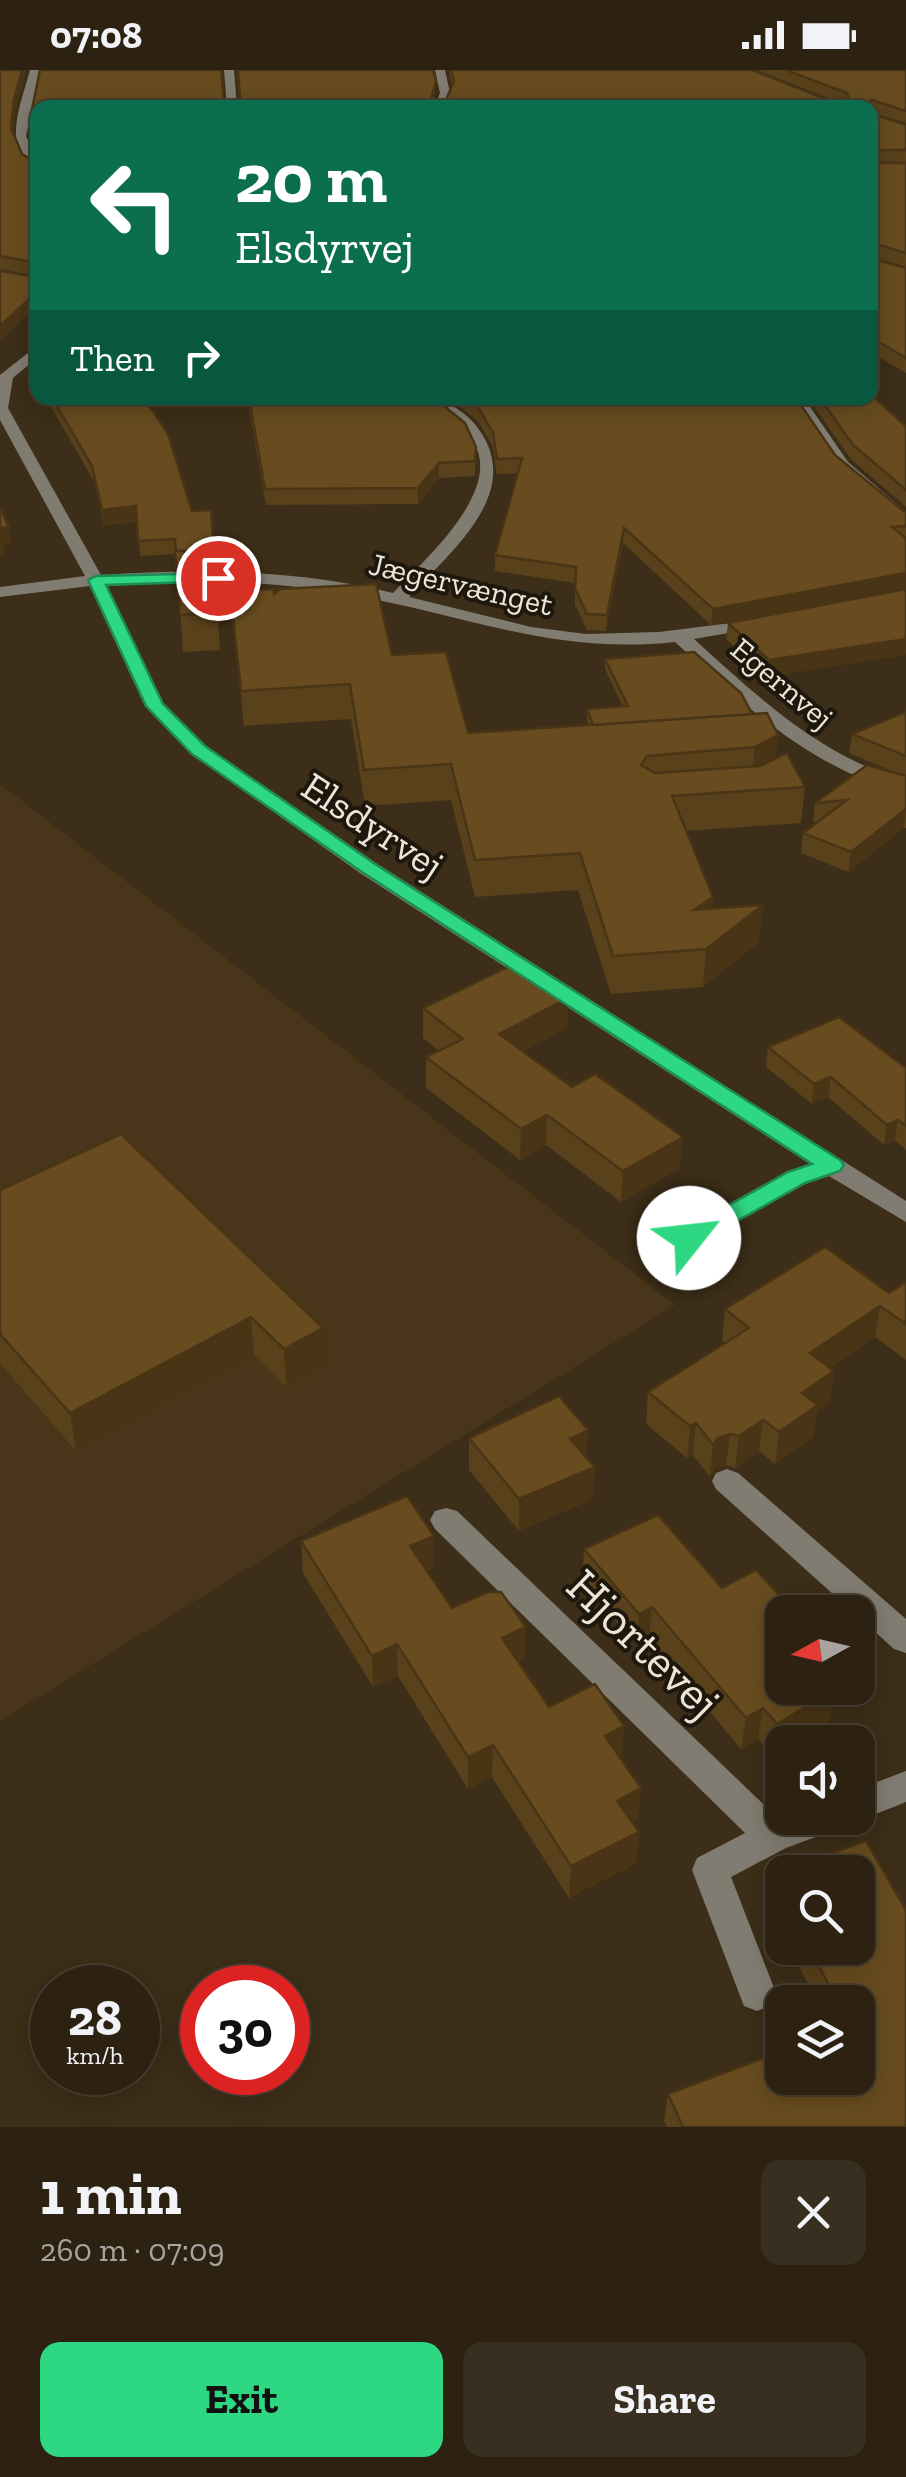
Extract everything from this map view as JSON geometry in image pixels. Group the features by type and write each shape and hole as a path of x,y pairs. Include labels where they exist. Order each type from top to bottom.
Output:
{"street":[{"path":"30,164 18,140 35,70"},
{"path":"229,70 231,100"},
{"path":"440,70 442,100"},
{"name":"Elsdyrvej","path":"30,356 6,377 1,408 96,580 155,706 199,750 368,868 906,1214"},
{"path":"399,597 470,519 488,488 490,459 475,431 444,405"},
{"path":"802,405 842,465 906,521"},
{"name":"Jægervænget","path":"0,592 96,580 218,578 322,585 399,597 560,637 608,641 681,636 775,620"},
{"name":"Egernvej","path":"681,636 784,738 815,761 906,786"},
{"path":"689,1238 796,1178 832,1165"},
{"path":"727,1481 906,1639"},
{"name":"Hjortevej","path":"446,1520 773,1837"},
{"path":"875,1798 906,1786"},
{"path":"757,1993 710,1870 778,1835"}],"shaded area":[{"path":"0,784 675,1305 0,1721"}],"building":[{"path":"0,70 22,70 11,128 22,154 30,158 30,262 0,256"},
{"path":"40,70 221,70 224,100 34,100"},
{"path":"238,70 433,70 436,82 431,99 446,100 237,100"},
{"path":"451,70 752,70 828,100 446,100 454,81"},
{"path":"786,70 906,70 906,111 878,100 828,100 849,98 847,93"},
{"path":"878,116 906,125 906,150 878,150"},
{"path":"878,163 906,163 906,253 878,245"},
{"path":"878,260 906,268 906,358 878,342"},
{"path":"0,271 30,276 30,298 0,326"},
{"path":"878,401 906,426 906,490 853,445 825,405 878,405"},
{"path":"56,405 149,405 168,434 192,511 211,510 214,554 176,551 175,539 138,541 136,506 102,510 92,466"},
{"path":"250,405 443,405 465,423 476,447 475,461 439,463 418,488 265,489"},
{"path":"475,405 801,405 835,455 906,513 906,526 892,527 906,538 906,573 713,609 624,528 607,615 587,614 575,589 576,567 495,555 522,458 497,459 493,433"},
{"path":"0,508 9,527 0,528"},
{"path":"175,551 213,551 217,613 180,615"},
{"path":"376,584 392,655 446,652 468,733 767,713 778,735 755,747 647,756 641,765 655,773 760,766 787,753 805,787 672,796 713,897 694,910 763,905 706,949 613,956 580,853 475,860 451,764 364,770 350,684 241,691 230,592 274,589 274,594 280,589"},
{"path":"906,589 906,639 769,660 728,623"},
{"path":"694,652 741,693 752,714 593,725 587,709 628,706 605,659"},
{"path":"906,712 906,756 852,734"},
{"path":"867,765 906,776 906,809 851,852 803,833 847,800 815,803"},
{"path":"516,963 568,998 499,1034 572,1087 595,1074 683,1137 623,1171 547,1115 521,1129 426,1057 463,1039 423,1008"},
{"path":"839,1017 906,1068 906,1126 898,1120 887,1125 831,1077 814,1084 768,1047"},
{"path":"121,1134 323,1328 284,1349 251,1317 70,1413 0,1334 0,1190"},
{"path":"825,1247 889,1293 906,1282 906,1324 880,1306 810,1353 834,1371 802,1393 818,1405 779,1432 763,1420 739,1436 718,1438 713,1445 696,1423 690,1426 648,1392 749,1328 725,1309"},
{"path":"559,1396 588,1430 570,1439 595,1467 519,1499 469,1438"},
{"path":"407,1496 434,1536 410,1546 452,1608 488,1592 501,1592 526,1627 502,1638 549,1707 595,1684 624,1726 605,1736 641,1788 617,1801 639,1832 571,1866 493,1745 468,1757 397,1644 372,1656 301,1541"},
{"path":"658,1515 722,1588 756,1570 779,1595 765,1595 765,1705 809,1705 777,1724 763,1708 746,1718 652,1607 639,1614 584,1549"},
{"path":"866,1841 874,1855 826,1855"},
{"path":"875,1857 906,1910 906,2127 683,2127 668,2094 765,2057 765,2095 875,2095 875,1985 829,1985 818,1965 875,1965"}],"route":[{"path":"218,578 96,580 155,706 199,750 368,868 832,1165 796,1178 689,1238"}]}
